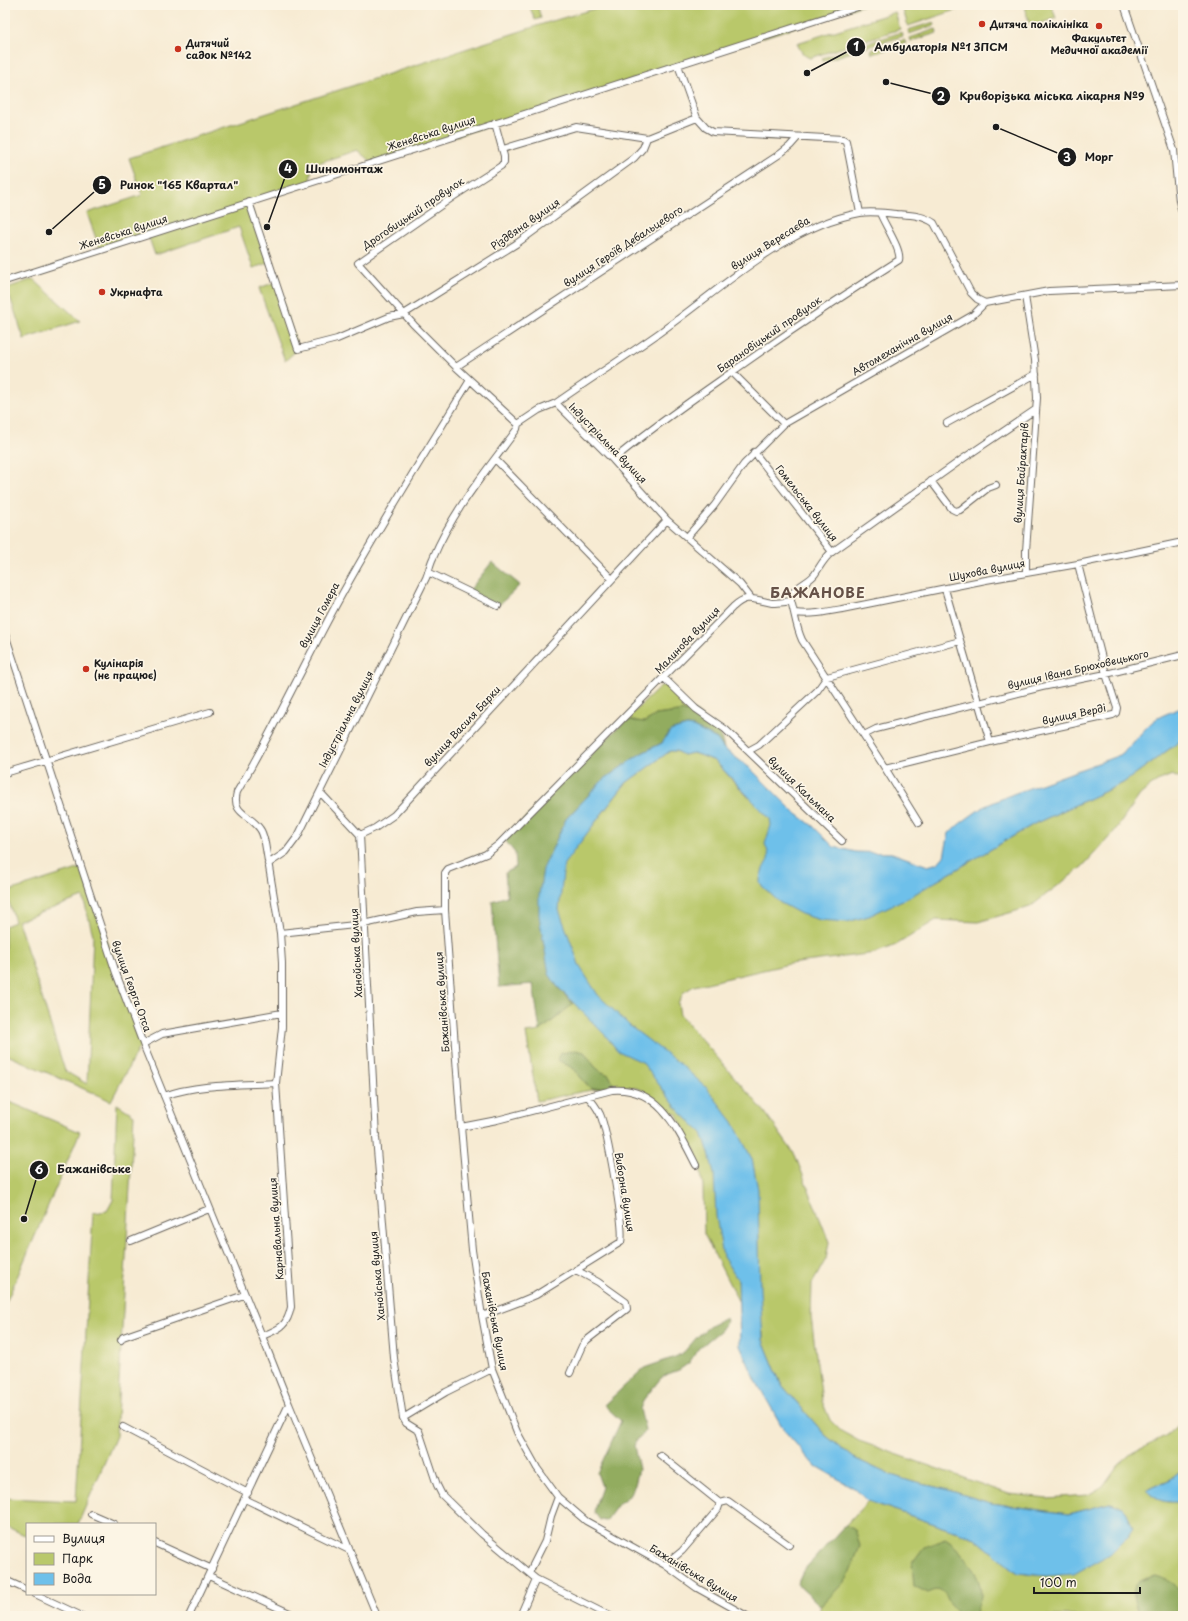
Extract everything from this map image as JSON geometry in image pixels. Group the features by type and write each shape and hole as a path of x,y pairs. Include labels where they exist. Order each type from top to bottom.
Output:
{"street":[{"name":"Женевська вулиця","path":"5,281 864,5"},
{"path":"1124,5 1174,150 1179,201 1183,216"},
{"path":"678,64 697,118 706,128 713,132 842,139 846,141 860,213"},
{"path":"503,149 576,127 647,138 697,118"},
{"name":"Дрогобицький провулок","path":"404,314 358,263 447,201 501,166 504,162 503,149 495,123"},
{"name":"вулиця Героїв Дебальцевого","path":"456,367 780,154 798,137"},
{"name":"Різдвяна вулиця","path":"249,202 298,349 337,339 388,317 404,314 528,235 634,158 643,148 647,138"},
{"path":"1176,172 1183,173"},
{"name":"вулиця Вересаєва","path":"556,403 658,334 720,286 770,252 817,226 860,213 916,216 928,219 934,223 971,293 977,299 985,303"},
{"name":"Барановіцький провулок","path":"613,460 638,438 826,306 899,260 899,252 882,220 880,213"},
{"path":"985,303 1049,291 1183,285"},
{"name":"вулиця Байрактарів","path":"1025,296 1036,374 1037,398 1026,551 1026,573"},
{"name":"Автомеханічна вулиця","path":"687,537 714,506 754,452 784,424 973,315 985,303"},
{"path":"404,314 456,367 518,424"},
{"path":"732,372 784,424"},
{"path":"947,423 1036,374"},
{"name":"вулиця Гомера","path":"280,933 265,843 261,830 239,809 236,804 237,792 261,752 316,643 358,565 401,491 470,380"},
{"name":"Індустріальна вулиця","path":"268,864 286,852 293,844 428,572 432,559 450,523 469,494 517,429 518,424 539,410 556,403 613,460 667,520 740,584 750,598"},
{"path":"832,552 931,481 1035,410"},
{"name":"Гомельська вулиця","path":"754,452 832,552 825,558 815,574 792,594 791,601"},
{"path":"495,460 612,579"},
{"path":"931,481 952,509 956,511 960,510 988,488 996,485"},
{"name":"вулиця Василя Барки","path":"360,835 375,828 394,815 667,520"},
{"name":"Шухова вулиця","path":"795,613 822,613 986,580 1078,564 1183,542"},
{"name":"вулиця Верді","path":"885,768 990,742 1113,715 1116,713 1117,708 1106,674 1078,564"},
{"path":"428,572 498,606"},
{"path":"945,589 990,742"},
{"path":"750,598 774,603 791,601 795,613 797,630 802,640 919,823"},
{"name":"Малинова вулиця","path":"445,910 444,873 448,869 486,854 498,846 740,600 750,598"},
{"name":"вулиця Георга Отса","path":"5,634 116,973 209,1209 262,1336"},
{"path":"748,751 759,744 817,691 827,677 960,641"},
{"name":"вулиця Івана Брюховецького","path":"864,735 876,729 978,702 1106,674 1183,655"},
{"name":"вулиця Кальмана","path":"664,678 696,709 725,729 842,841"},
{"path":"5,773 210,712"},
{"path":"320,792 360,835"},
{"name":"Ханойська вулиця","path":"360,835 376,1137 394,1358 403,1418"},
{"path":"280,933 364,924 417,912 445,910"},
{"name":"Бажанівська вулиця","path":"445,910 461,1127 472,1250 492,1369 517,1432 526,1451 558,1497 586,1521 665,1565 698,1588 747,1616"},
{"name":"Карнавальна вулиця","path":"262,1336 282,1327 290,1315 291,1307 276,1083 282,1027 280,933"},
{"path":"143,1044 162,1034 282,1012"},
{"path":"164,1096 176,1092 208,1088 276,1083"},
{"path":"461,1127 497,1120 612,1090 634,1090 649,1097 658,1105 680,1133 696,1165"},
{"name":"Виборна вулиця","path":"482,1316 536,1295 619,1244 622,1238 606,1136 600,1115 595,1105 588,1097"},
{"path":"131,1241 209,1209"},
{"path":"570,1373 582,1346 587,1340 627,1309 628,1305 598,1282 576,1270"},
{"path":"121,1340 123,1337 244,1295"},
{"path":"262,1336 377,1616"},
{"path":"492,1369 446,1392 403,1418 406,1423 419,1432 437,1486 442,1496 482,1534 536,1579 610,1616"},
{"path":"189,1616 289,1404"},
{"path":"123,1428 246,1496 349,1550"},
{"path":"660,1456 720,1503"},
{"path":"529,1573 545,1541 551,1516 558,1497"},
{"path":"720,1503 728,1501 789,1545"},
{"path":"665,1565 682,1551 718,1509 720,1503"},
{"path":"91,1514 112,1523"},
{"path":"156,1543 212,1569"},
{"path":"208,1576 296,1616"},
{"path":"520,1616 536,1579"},
{"path":"5,1580 26,1590"},
{"path":"37,1595 82,1616"}],"green space":[{"path":"529,5 537,5 541,18 535,20"},
{"path":"607,5 864,5 372,163 357,150 312,165 310,182 249,202 269,263 253,268 239,227 155,255 148,235 100,250 87,213 142,195 129,158 549,22"},
{"path":"918,5 971,5 908,26 903,10"},
{"path":"1025,5 1051,5 1056,18 1033,26 1029,22"},
{"path":"895,12 900,29 810,58 803,54 797,43"},
{"path":"934,22 935,25 909,34 908,30"},
{"path":"936,29 937,33 911,41 910,38"},
{"path":"902,32 903,36 823,61 822,58"},
{"path":"904,40 906,43 872,54 871,50"},
{"path":"33,279 80,321 24,339 7,288"},
{"path":"276,282 298,349 285,361 259,288"},
{"path":"492,562 520,585 498,606 468,592"},
{"path":"661,686 668,686 693,710 656,715 645,722 626,720"},
{"path":"693,710 720,732 724,749 717,739 693,727 687,726 670,731 662,743 640,754 603,780 566,819 556,841 557,986 573,1004 540,1031 533,984 499,987 492,901 507,896 505,873 516,867 515,853 504,839 626,720 645,722 656,715"},
{"path":"1183,739 1183,780 1172,775 1157,781 1140,795 1114,832 1082,867 1030,907 978,922 936,920 896,945 875,953 789,964 694,986 684,992 678,1003 680,1015 764,1111 795,1155 829,1242 826,1259 812,1284 811,1317 822,1401 830,1420 841,1431 859,1441 1009,1494 1048,1498 1088,1495 1103,1486 1118,1465 1132,1453 1165,1436 1183,1422 1183,1470 1171,1479 1146,1490 1158,1500 1183,1502 1183,1616 816,1616 821,1606 797,1584 803,1571 868,1501 975,1538 1017,1573 1046,1576 1127,1513 1122,1507 1111,1503 1069,1514 990,1503 888,1474 854,1458 825,1435 781,1384 763,1340 763,1332 750,1324 704,1234 703,1186 698,1157 676,1113 669,1116 647,1093 635,1088 622,1087 592,1090 537,1101 526,1033 540,1031 560,1015 518,894 584,837 626,783 670,751 676,751 683,755 693,753 715,761 747,796 755,801 790,841 937,881 1034,824 1123,783","holes":["631,1027 658,1048 618,1051 605,1035"]},
{"path":"81,868 143,1044 137,1051 111,1101 5,1054 5,926 15,922 6,892","holes":["83,897 93,935 87,1084 65,1071 18,921"]},
{"path":"575,1050 584,1052 596,1068 609,1075 613,1083 611,1086 591,1089 574,1069 558,1060 559,1054"},
{"path":"5,1100 80,1132 5,1305"},
{"path":"117,1104 134,1115 116,1436 78,1523 26,1523 26,1536 5,1526 5,1498 76,1501 93,1213 107,1211 113,1200"},
{"path":"726,1318 727,1321 721,1330 698,1349 689,1363 679,1370 661,1378 644,1399 640,1409 645,1430 636,1440 634,1446 639,1469 635,1485 629,1496 619,1503 606,1521 600,1520 594,1512 602,1487 597,1473 621,1421 604,1405 644,1368 675,1357 684,1352 698,1336 710,1326"},
{"path":"845,1525 855,1530 860,1546 847,1579 821,1606 797,1584 803,1571"},
{"path":"945,1539 958,1549 964,1556 978,1580 981,1595 976,1613 961,1616 949,1603 944,1592 938,1589 928,1593 914,1586 912,1563 924,1547"},
{"path":"1155,1576 1172,1583 1178,1589 1182,1606 1173,1616 1140,1615 1135,1600 1134,1589 1140,1581"}],"water":[{"path":"1183,707 1183,739 1123,783 1034,824 913,895 869,916 847,922 820,920 801,914 779,902 760,884 763,870 768,861 765,844 771,825 770,819 715,761 693,753 683,755 676,751 670,751 626,783 564,864 559,910 580,967 598,995 631,1027 680,1064 706,1087 733,1122 752,1159 758,1189 760,1289 763,1340 781,1384 825,1435 854,1458 888,1474 990,1503 1069,1514 1111,1503 1122,1507 1127,1513 1133,1528 1128,1536 1110,1554 1074,1574 1046,1576 1017,1573 975,1538 868,1501 854,1488 814,1465 784,1430 756,1381 740,1346 738,1280 723,1257 716,1216 714,1174 702,1133 679,1111 642,1062 618,1051 605,1035 557,986 549,974 539,916 539,895 543,869 566,819 603,780 640,754 662,743 670,731 687,726 693,727 717,739 723,748 750,768 794,812 813,826 834,847 856,852 892,853 928,866 938,863 944,856 949,833 983,807 1013,794 1120,755 1154,720"},
{"path":"1183,1470 1183,1502 1158,1500 1146,1490 1171,1479"}],"place":[{"name":"Дитяча поліклініка","path":"982,24"},
{"name":"Факультет Медичної академії","path":"1099,26"},
{"name":"Дитячий садок №142","path":"178,49"},
{"name":"Амбулаторія №1 ЗПСМ","path":"807,73"},
{"name":"Криворізька міська лікарня №9","path":"886,82"},
{"name":"Морг","path":"996,127"},
{"name":"Шиномонтаж","path":"267,227"},
{"name":"Ринок \"165 Квартал\"","path":"49,232"},
{"name":"Укрнафта","path":"102,292"},
{"name":"Кулінарія (не працює)","path":"86,669"},
{"name":"Бажанівське","path":"24,1219"}],"district":[{"name":"БАЖАНОВЕ","path":"818,593"}]}
